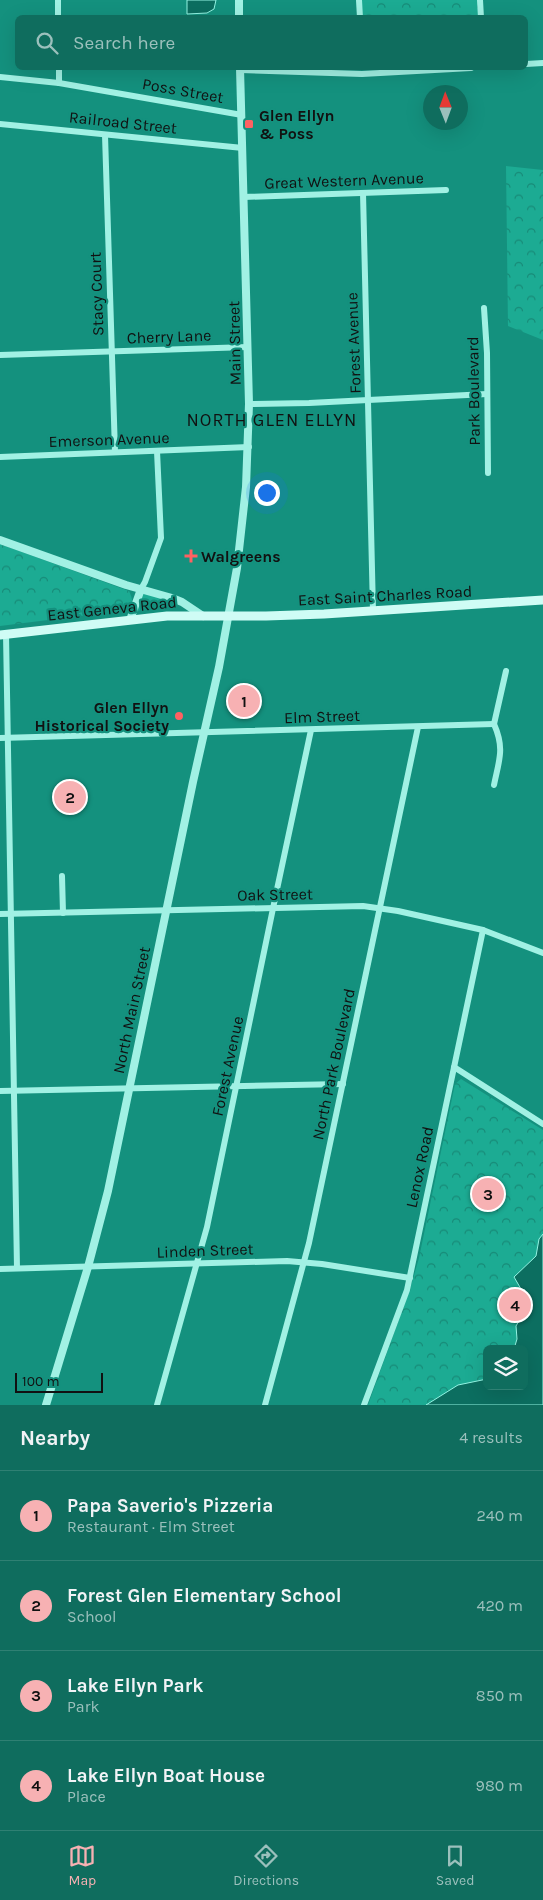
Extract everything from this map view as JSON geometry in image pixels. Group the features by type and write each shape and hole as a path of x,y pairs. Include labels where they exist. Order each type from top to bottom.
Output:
{"main road":[{"name":"East Saint Charles Road","path":"228,616 373,611 543,600"},
{"name":"East Geneva Road","path":"3,635 167,616 228,616"}],"street":[{"path":"58,0 58,15"},
{"path":"238,0 239,15"},
{"path":"359,0 360,15"},
{"path":"480,0 481,15"},
{"path":"528,64 543,64"},
{"path":"58,70 59,83"},
{"name":"Main Street","path":"228,616 242,531 249,447 250,404 240,70"},
{"path":"301,70 398,70"},
{"name":"Poss Street","path":"0,76 59,83 242,115"},
{"name":"Railroad Street","path":"0,124 243,148"},
{"name":"Stacy Court","path":"105,135 115,452"},
{"name":"Great Western Avenue","path":"244,196 446,190"},
{"name":"Forest Avenue","path":"363,193 373,611"},
{"name":"Park Boulevard","path":"484,308 487,353 488,473"},
{"name":"Cherry Lane","path":"0,355 248,347"},
{"path":"250,404 369,401 487,394"},
{"name":"Emerson Avenue","path":"0,456 249,447"},
{"path":"130,620 161,538 157,451"},
{"path":"0,540 182,602 203,616"},
{"name":"North Main Street","path":"46,1405 88,1266 108,1190 228,616"},
{"path":"3,635 4,738 11,914 17,1268"},
{"path":"494,785 501,748 500,739 494,724 506,671"},
{"name":"Elm Street","path":"4,738 494,724"},
{"name":"North Park Boulevard","path":"265,1405 305,1263 418,727"},
{"name":"Forest Avenue","path":"157,1405 207,1227 311,730"},
{"path":"62,876 63,913"},
{"name":"Oak Street","path":"0,914 363,906 483,930 543,953"},
{"name":"Lenox Road","path":"364,1405 407,1290 483,930"},
{"path":"454,1067 543,1124"},
{"path":"0,1091 343,1084"},
{"name":"Linden Street","path":"0,1269 287,1261 410,1278"}],"green space":[{"path":"362,0 478,0 479,15 362,15"},
{"path":"506,166 543,170 543,340 508,326"},
{"path":"0,544 129,591 132,606 128,610 0,626"},
{"path":"144,592 179,605 136,611"},
{"path":"461,1079 543,1130 543,1405 368,1405 410,1289 419,1258 455,1084"}],"water":[{"path":"187,0 216,0 214,9 207,13 187,14"},
{"path":"543,1234 543,1405 426,1405 458,1385 483,1380 483,1390 528,1390 528,1345 515,1345 517,1339 516,1326 519,1321 518,1313 522,1314 525,1311 527,1297 524,1292 525,1290 521,1289 514,1277 536,1256 539,1239"}],"place":[{"name":"Glen Ellyn & Poss","path":"249,124"},
{"name":"Walgreens","path":"191,556"},
{"name":"Papa Saverio's Pizzeria","path":"244,701"},
{"name":"Glen Ellyn Historical Society","path":"179,716"},
{"name":"Forest Glen Elementary School","path":"70,797"},
{"name":"Lake Ellyn Park","path":"488,1194"},
{"name":"Lake Ellyn Boat House","path":"515,1305"}],"district":[{"name":"NORTH GLEN ELLYN","path":"272,420"}]}
